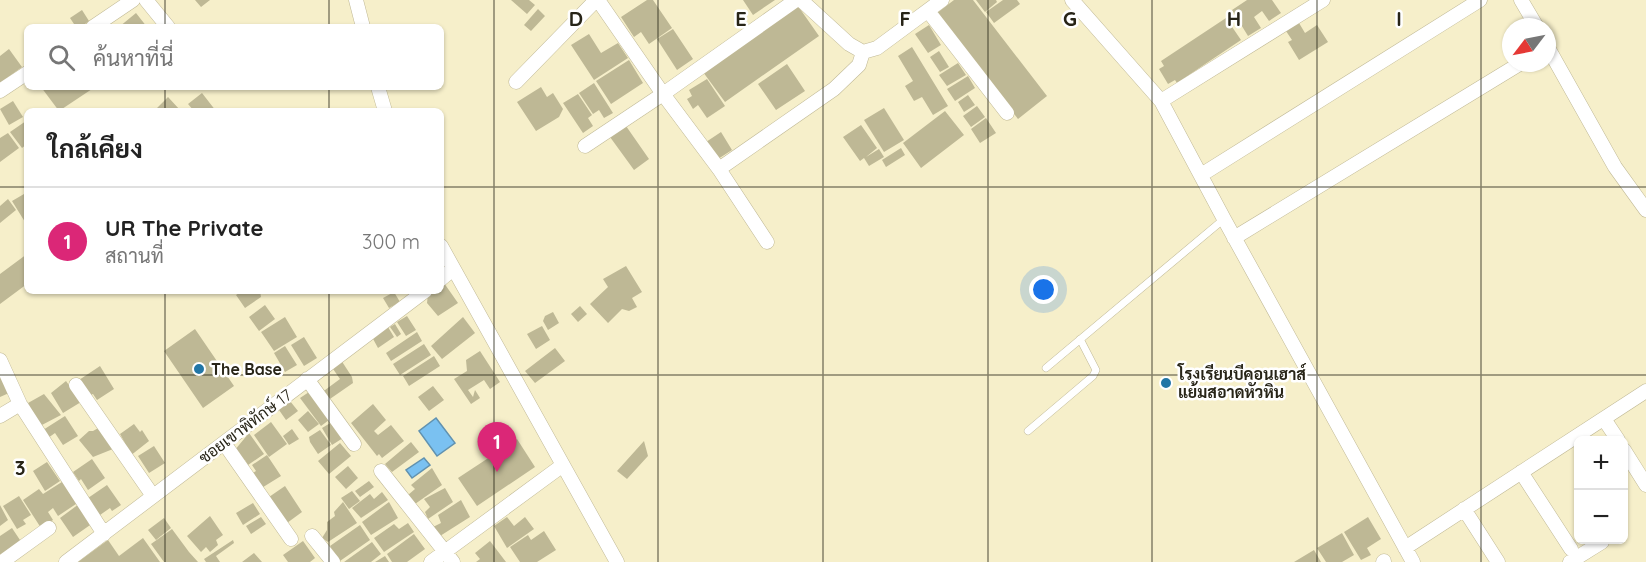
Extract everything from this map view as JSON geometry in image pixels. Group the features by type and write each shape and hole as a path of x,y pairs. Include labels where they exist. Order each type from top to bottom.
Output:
{"street":[{"path":"97,24 133,0"},
{"path":"146,0 166,24"},
{"path":"356,0 362,24"},
{"path":"516,82 597,0 719,169 767,242"},
{"path":"585,146 796,0"},
{"path":"801,0 849,44 863,52 877,48 942,0"},
{"path":"1072,0 1161,100 1234,238 1413,562"},
{"path":"1161,100 1323,0"},
{"path":"1201,175 1480,0"},
{"path":"1521,0 1532,18"},
{"path":"928,11 1007,113"},
{"path":"719,169 834,89 860,65 863,52"},
{"path":"1556,63 1615,167 1646,210"},
{"path":"1234,238 1506,72"},
{"path":"0,91 24,75"},
{"path":"379,90 384,108"},
{"path":"444,252 616,562"},
{"path":"444,276 453,269"},
{"name":"ซอยเขาพิทักษ์ 17","path":"66,562 421,294"},
{"path":"0,360 20,404 104,534"},
{"path":"307,379 354,444"},
{"path":"76,385 153,496"},
{"path":"1405,548 1646,391"},
{"path":"0,416 20,404"},
{"path":"1604,419 1615,436"},
{"path":"224,443 291,539"},
{"path":"1628,458 1646,485"},
{"path":"431,562 449,557 563,465"},
{"path":"381,471 449,557"},
{"path":"1521,472 1570,555 1597,544"},
{"path":"1464,509 1498,562"},
{"path":"2,562 49,528"},
{"path":"312,536 333,562"}],"lane":[{"path":"1046,368 1224,219"},
{"path":"1028,431 1093,376 1096,370 1080,339"}],"water":[{"path":"436,418 455,443 437,456 419,431"},
{"path":"424,458 430,465 412,478 406,470"}],"building":[{"path":"195,0 210,0 201,7"},
{"path":"511,0 529,0 535,5 527,14"},
{"path":"647,0 653,0 672,28 649,44 641,32 634,37 621,17"},
{"path":"743,0 775,0 753,15"},
{"path":"954,0 973,0 1047,96 1018,119 937,13"},
{"path":"976,0 996,0 997,2 985,12"},
{"path":"1003,0 1017,0 1020,4 994,23 986,12"},
{"path":"1247,0 1272,0 1281,13 1269,21 1262,11 1254,17 1261,28 1248,36 1232,10"},
{"path":"798,6 819,36 725,102 703,72"},
{"path":"538,9 545,16 531,31 524,25"},
{"path":"82,10 89,21 85,24 74,24 70,18"},
{"path":"136,13 145,24 123,24"},
{"path":"1226,18 1241,40 1177,83 1175,80 1168,84 1159,69 1164,66 1161,61"},
{"path":"1299,23 1305,33 1317,25 1328,42 1299,60 1288,42 1292,40 1286,31"},
{"path":"929,25 941,45 928,53 915,34"},
{"path":"673,29 693,59 677,70 657,39"},
{"path":"589,34 601,53 618,43 628,58 594,80 571,45"},
{"path":"912,47 948,106 933,115 922,97 914,101 905,86 913,81 898,56"},
{"path":"9,49 22,67 0,83 0,56"},
{"path":"939,51 949,67 940,72 930,57"},
{"path":"629,60 643,83 611,104 596,81"},
{"path":"958,63 966,75 947,86 939,75"},
{"path":"787,64 805,91 776,110 758,84"},
{"path":"968,76 975,88 955,101 947,89"},
{"path":"707,79 725,106 707,118 698,105 693,109 687,99 692,96 689,90"},
{"path":"594,83 613,113 604,118 599,110 593,114 579,93"},
{"path":"541,87 547,97 553,93 563,109 559,117 536,131 517,102"},
{"path":"43,90 90,90 64,108 57,108"},
{"path":"202,93 214,108 191,108 188,104"},
{"path":"578,94 592,115 588,118 593,126 583,133 563,103"},
{"path":"968,95 975,105 964,112 958,102"},
{"path":"168,97 178,108 157,108"},
{"path":"13,101 23,117 9,125 0,109"},
{"path":"977,106 985,117 971,127 963,116"},
{"path":"884,108 904,140 884,152 864,120"},
{"path":"945,111 964,135 921,168 903,143"},
{"path":"986,118 996,133 980,143 971,129"},
{"path":"24,122 24,146 22,148 10,132"},
{"path":"861,125 877,148 866,157 879,149 884,157 869,166 864,158 860,161 843,137"},
{"path":"626,126 649,159 634,170 610,137"},
{"path":"721,132 732,150 718,159 706,142"},
{"path":"8,133 19,148 0,162 0,138"},
{"path":"901,148 905,155 886,167 882,160"},
{"path":"24,194 24,220 12,201"},
{"path":"8,199 16,210 0,223 0,206"},
{"path":"24,256 24,286 0,304 0,274"},
{"path":"626,266 642,292 632,298 637,307 629,311 622,309 608,323 590,304 608,287 603,279"},
{"path":"444,283 458,303 438,316 427,303 428,294 444,294"},
{"path":"260,294 261,297 245,308 236,295"},
{"path":"395,294 400,302 389,308 383,298"},
{"path":"265,305 275,319 259,331 249,317"},
{"path":"580,306 587,314 578,322 571,314"},
{"path":"553,312 559,323 548,330 543,321 545,316"},
{"path":"407,316 416,330 406,336 397,322"},
{"path":"285,317 297,337 274,351 261,332"},
{"path":"463,317 475,333 442,359 431,346"},
{"path":"395,324 401,334 397,337 390,327"},
{"path":"542,326 550,340 536,349 527,334"},
{"path":"388,327 394,337 378,348 372,337"},
{"name":"The Base","path":"195,329 234,386 203,408 164,351"},
{"path":"417,332 422,341 391,361 386,353"},
{"path":"304,337 317,358 304,366 291,345"},
{"path":"424,344 431,355 400,375 393,364"},
{"path":"285,346 297,365 285,372 274,353"},
{"path":"555,348 565,361 535,383 525,371"},
{"path":"480,351 500,382 490,389 484,380 468,390 473,397 475,390 480,398 471,404 454,379 467,371 466,360"},
{"path":"434,356 440,366 409,386 403,376"},
{"path":"341,360 352,377 353,383 327,401 321,393 340,379 331,366"},
{"path":"100,366 114,389 97,400 93,394 88,396 79,380"},
{"path":"0,377 9,393 0,397"},
{"path":"66,381 81,402 63,413 51,393"},
{"path":"433,386 444,400 429,411 418,397"},
{"path":"309,392 329,420 321,426 300,398"},
{"path":"44,394 61,415 40,426 28,403"},
{"path":"290,401 298,411 286,420 279,410"},
{"path":"373,404 386,420 374,431 378,435 391,425 404,441 382,458 379,454 377,456 351,423"},
{"path":"308,411 319,424 308,432 298,420"},
{"path":"65,416 78,436 63,445 55,433 48,438 43,430"},
{"path":"271,422 287,444 269,457 254,435"},
{"path":"332,422 343,438 332,445 322,428"},
{"path":"134,424 140,432 142,430 149,441 130,456 123,447 125,443 120,434"},
{"path":"100,427 113,449 93,457 79,440 89,431"},
{"path":"292,429 299,439 289,445 283,436"},
{"path":"320,430 331,445 318,454 309,437"},
{"path":"249,433 264,454 248,465 245,460 242,462 234,451"},
{"path":"517,439 535,467 477,506 458,478"},
{"path":"644,441 648,456 627,479 617,471"},
{"path":"411,442 419,452 392,472 385,464"},
{"path":"340,443 351,456 329,474 318,461"},
{"path":"154,446 165,463 149,473 138,456"},
{"path":"267,455 281,476 260,489 250,475 256,471 252,465"},
{"path":"92,459 105,478 88,490 73,472"},
{"path":"47,462 60,481 45,491 33,471"},
{"path":"348,466 358,478 346,489 335,477"},
{"path":"432,468 442,485 415,504 408,495 415,489 411,485"},
{"path":"65,480 79,502 58,516 53,508 48,512 53,520 41,528 23,500 39,489 43,494"},
{"path":"369,481 374,487 360,497 355,491"},
{"path":"107,485 121,505 112,511 110,508 100,515 88,498"},
{"path":"285,486 302,512 287,523 269,497"},
{"path":"445,488 453,502 428,519 425,512 430,507 424,499"},
{"path":"352,491 360,501 349,509 341,498"},
{"path":"382,492 388,500 361,518 352,508 370,494 374,499"},
{"path":"19,496 31,515 23,520 26,524 17,529 3,506"},
{"path":"461,500 470,517 440,536 433,527 441,523 438,515"},
{"path":"343,502 357,523 328,542 322,538 327,530 327,522 335,516 334,512"},
{"path":"389,502 398,518 371,535 362,522"},
{"path":"253,503 260,514 243,525 236,513"},
{"path":"79,504 93,523 73,537 60,518"},
{"path":"0,505 8,520 0,526"},
{"path":"210,516 223,535 216,540 218,545 210,552 206,547 201,552 187,536"},
{"path":"261,517 266,524 251,534 246,526"},
{"path":"507,517 514,526 525,517 534,529 507,548 494,526"},
{"path":"1368,517 1381,539 1367,548 1371,555 1361,560 1344,532"},
{"path":"164,518 171,528 156,540 148,530"},
{"path":"408,523 414,532 384,552 374,538 394,524 399,529"},
{"path":"360,525 370,540 340,561 330,546"},
{"path":"12,528 22,543 0,559 0,536"},
{"path":"172,529 198,562 164,562 151,544"},
{"path":"544,531 556,550 537,562 520,562 510,547 528,535 531,540"},
{"path":"1342,533 1354,555 1342,562 1326,562 1317,548"},
{"path":"414,534 425,549 407,562 392,562 387,554"},
{"path":"143,538 160,562 78,562 108,540 119,556"},
{"path":"233,540 234,543 216,556 220,562 206,562 204,559"},
{"path":"303,541 315,558 310,562 288,562 283,555"},
{"path":"490,541 506,562 476,562 480,559 475,553"},
{"path":"372,542 381,554 371,562 344,562"},
{"path":"1314,550 1321,562 1294,562"},
{"path":"254,553 262,562 242,562"},
{"path":"385,556 389,562 375,562"}],"place":[{"name":"The Base","path":"199,369"},
{"name":"โรงเรียนบีคอนเฮาส์ แย้มสอาดหัวหิน","path":"1166,383"},
{"name":"UR The Private","path":"497,472"}]}
